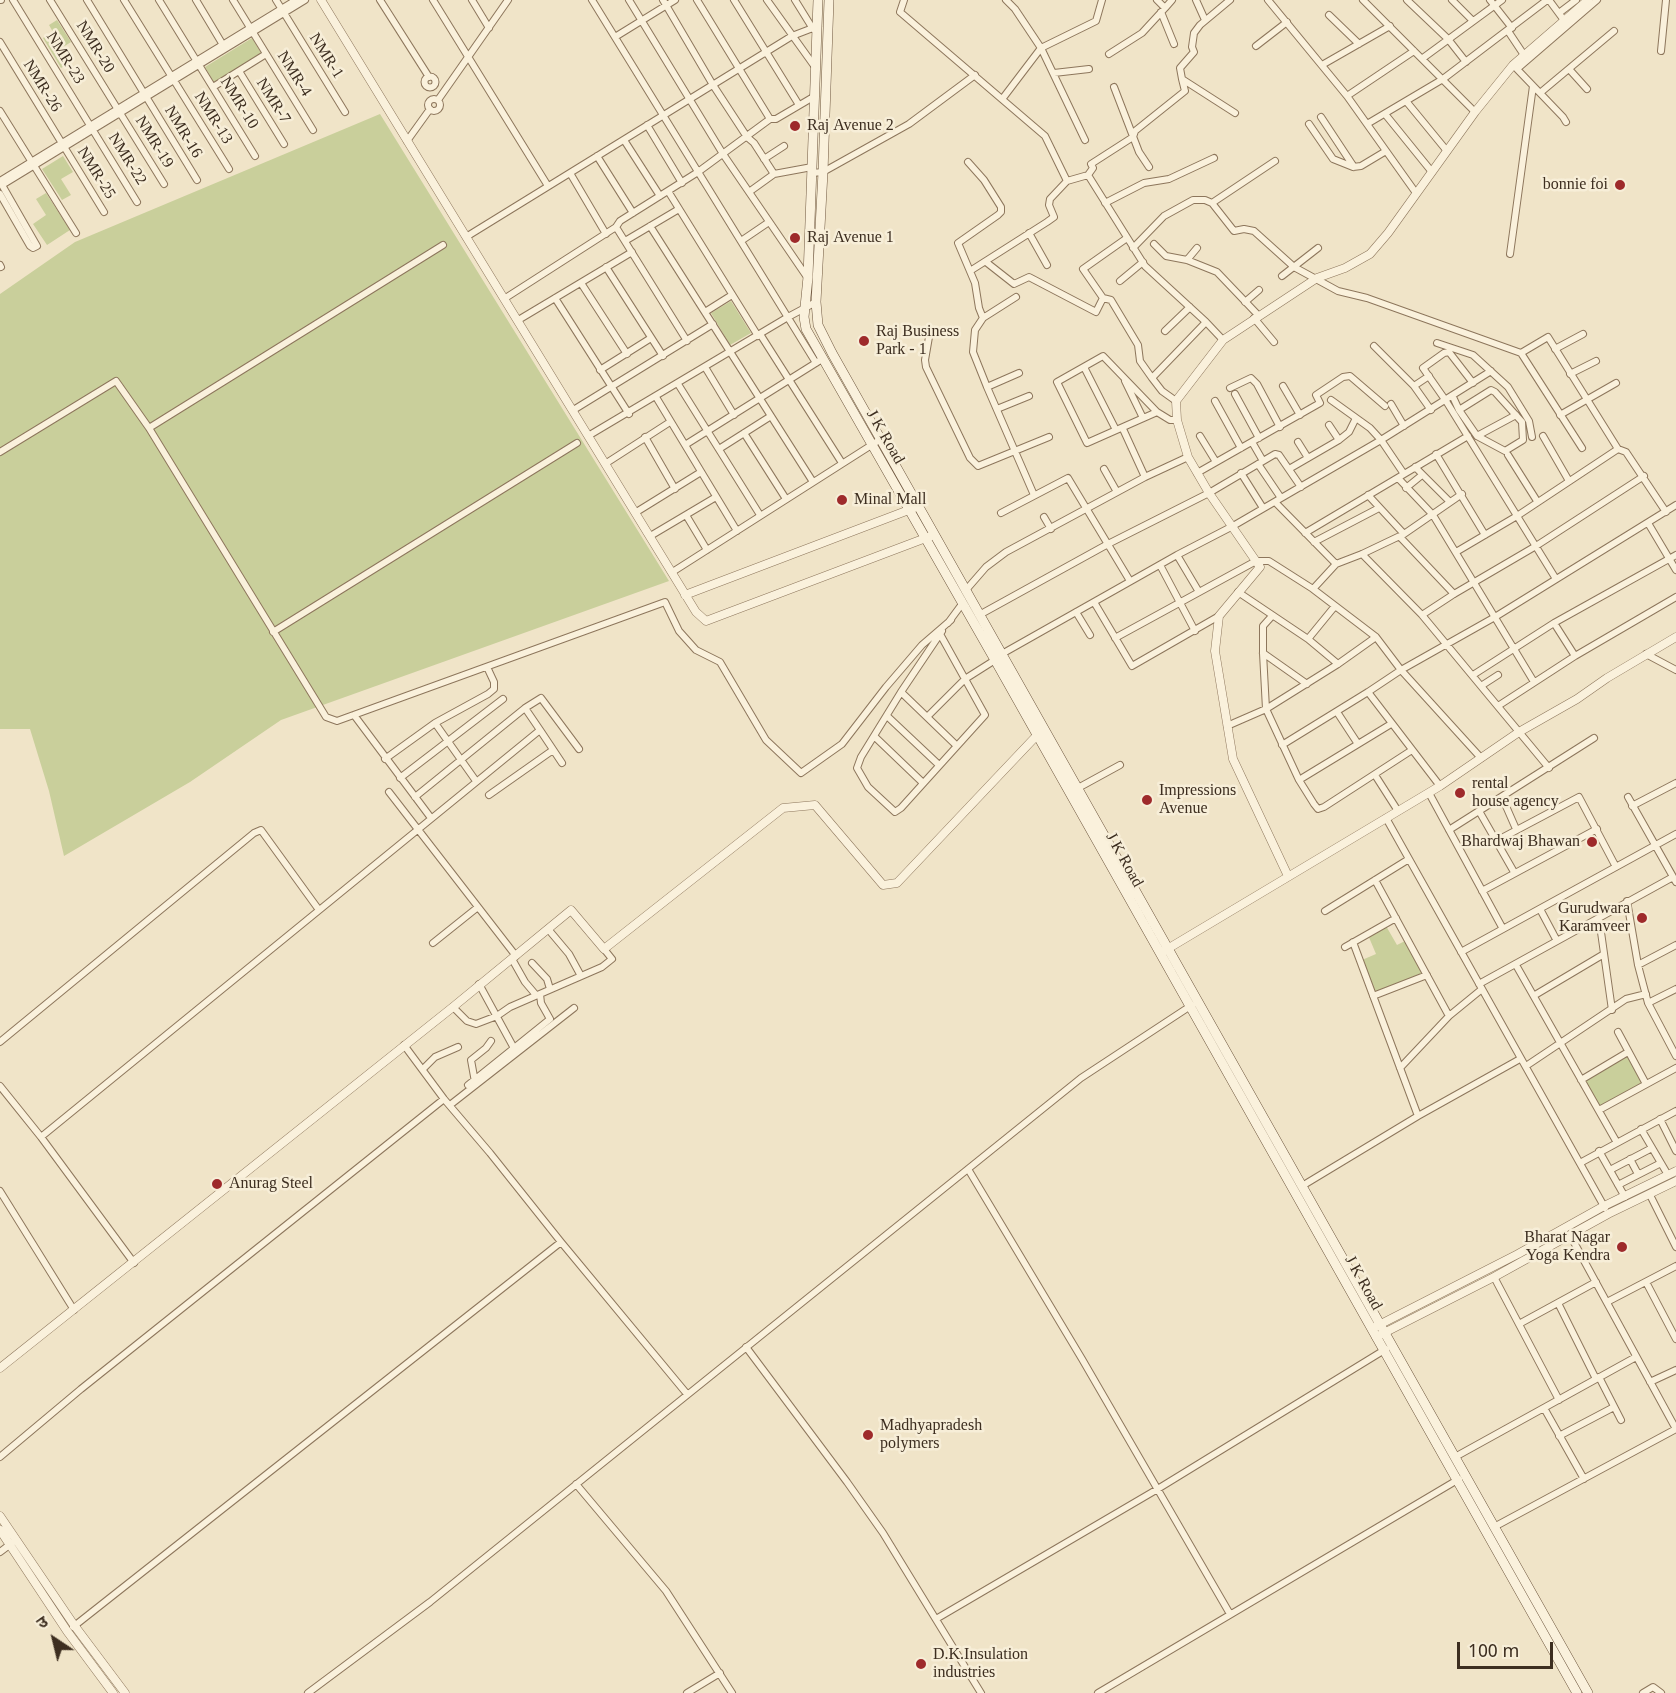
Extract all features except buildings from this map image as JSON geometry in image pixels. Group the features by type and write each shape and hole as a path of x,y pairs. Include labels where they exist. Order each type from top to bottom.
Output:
{"main road":[{"name":"J K Road","path":"818,0 823,172 816,302 818,322 832,353 877,442 914,508 981,614 997,657 1036,734 1164,951 1302,1192 1378,1331 1455,1457 1461,1478 1494,1527 1588,1693"},
{"name":"J K Road","path":"829,0 819,31 815,67 806,325 819,361 877,442"},
{"path":"806,325 818,322"},
{"name":"J K Road","path":"930,536 962,604 1045,728 1164,951"},
{"name":"J K Road","path":"1388,1348 1577,1693"}],"street":[{"name":"NMR-23","path":"13,0 92,128"},
{"name":"NMR-20","path":"50,0 119,111"},
{"name":"NMR-16","path":"87,0 197,180"},
{"name":"NMR-13","path":"124,0 229,170"},
{"name":"NMR-10","path":"159,0 255,156"},
{"path":"196,0 223,45"},
{"name":"NMR-4","path":"233,0 313,130"},
{"name":"NMR-1","path":"276,0 345,112"},
{"path":"283,11 296,0"},
{"path":"0,194 30,246 33,248 37,246 0,184 283,11 305,0"},
{"path":"323,0 687,594 706,621 930,536"},
{"path":"380,0 429,77 425,84 432,88 439,98"},
{"path":"433,0 548,186"},
{"path":"472,0 489,28"},
{"path":"439,98 508,0"},
{"path":"592,0 788,317 819,361 685,446"},
{"path":"629,0 723,154 808,278"},
{"path":"615,37 664,3 675,0"},
{"path":"697,0 770,119"},
{"path":"734,0 799,105"},
{"path":"767,0 815,67"},
{"path":"467,236 792,36 819,31 795,0"},
{"path":"904,0 900,12 1045,136 1066,181"},
{"path":"1006,0 1015,9 1041,48 1085,140"},
{"path":"1003,98 1041,48 1093,23 1098,17 1102,0"},
{"path":"1156,0 1163,10 1174,44"},
{"path":"1109,54 1142,33 1172,0"},
{"path":"1196,0 1205,20"},
{"path":"970,271 1053,217 1049,205 1050,199 1066,181 1088,175 1093,168 1091,164 1133,137 1136,131 1185,91 1180,68 1194,52 1192,47 1194,33 1205,20 1230,0"},
{"path":"1268,0 1347,96 1416,194"},
{"path":"1363,0 1475,112"},
{"path":"1407,0 1448,39 1466,62"},
{"path":"1413,6 1419,0"},
{"path":"1452,0 1473,21"},
{"path":"1423,58 1473,21 1492,3 1502,0"},
{"path":"1367,124 1443,79 1548,0 1561,16"},
{"path":"1561,16 1586,0"},
{"path":"1515,67 1597,0"},
{"path":"1661,51 1666,0"},
{"path":"1094,602 1132,666 1220,616 1260,567 1209,493 1188,457 1177,420 1176,401 1222,340 1317,278 1345,268 1370,254 1388,233 1475,112 1561,16 1571,1"},
{"path":"664,3 713,85 774,174"},
{"path":"1492,3 1524,55"},
{"path":"1329,15 1359,44"},
{"path":"1256,46 1287,22"},
{"path":"1322,65 1390,26"},
{"path":"198,63 223,45 252,30"},
{"path":"1540,93 1614,31"},
{"name":"NMR-26","path":"0,42 63,145"},
{"path":"1347,96 1414,51"},
{"path":"213,87 266,54"},
{"path":"1515,67 1566,122"},
{"path":"1053,73 1089,69"},
{"path":"1569,69 1587,89"},
{"name":"NMR-7","path":"239,71 284,144"},
{"path":"749,192 774,174 812,170 823,172 909,124 975,75"},
{"path":"1182,79 1235,113"},
{"path":"1510,254 1533,86"},
{"path":"1114,87 1133,137 1149,167"},
{"path":"507,297 606,234 620,221 682,183 770,119 776,119 814,96"},
{"path":"408,139 430,110 429,100 439,98"},
{"path":"1406,101 1447,151"},
{"path":"0,111 76,233"},
{"name":"NMR-19","path":"119,111 164,184"},
{"path":"1385,114 1432,172"},
{"path":"1321,117 1354,167"},
{"path":"1309,124 1333,159 1354,167 1361,166 1386,151"},
{"path":"647,126 682,183"},
{"name":"NMR-22","path":"92,128 137,202"},
{"path":"624,140 660,196"},
{"name":"NMR-25","path":"63,145 104,212"},
{"path":"764,159 784,146"},
{"path":"597,156 633,213"},
{"path":"1104,203 1144,183 1169,179 1214,158"},
{"path":"1212,203 1275,161"},
{"path":"968,162 984,180 1001,207 998,215 957,243 976,287 983,318"},
{"path":"570,173 606,234"},
{"path":"1088,175 1143,262 1222,340"},
{"path":"668,191 732,295 842,464"},
{"path":"1133,248 1164,216 1193,200 1205,200 1212,203 1234,231 1244,229 1254,231 1294,267 1338,291 1367,298 1521,353 1582,448"},
{"path":"625,241 680,209"},
{"path":"741,241 769,222"},
{"path":"650,226 813,482"},
{"path":"616,227 687,341"},
{"path":"1029,233 1047,264"},
{"path":"467,236 507,297 687,594"},
{"path":"1127,238 1083,269 1103,298 1111,300 1138,345 1140,361 1162,391 1176,401"},
{"path":"149,428 443,244"},
{"path":"1154,244 1166,256 1187,260 1217,272 1245,302 1274,342"},
{"path":"1187,260 1197,248"},
{"path":"1282,276 1318,248"},
{"path":"520,319 632,252"},
{"path":"986,262 1014,284 1029,277 1096,312 1103,298"},
{"path":"1120,281 1143,262"},
{"path":"606,267 663,356"},
{"path":"581,283 627,354"},
{"path":"1245,302 1259,290"},
{"path":"705,312 732,295"},
{"path":"1016,297 983,318 975,330 973,352 1034,495"},
{"path":"555,298 629,414"},
{"path":"590,435 816,302"},
{"path":"1165,331 1190,307"},
{"path":"1152,378 1206,322"},
{"path":"575,409 712,324"},
{"path":"1555,349 1583,334"},
{"path":"929,337 926,367 970,458 978,466 1049,437"},
{"path":"1521,353 1548,337 1618,449 1626,452 1666,512"},
{"path":"600,370 651,338"},
{"path":"1437,343 1473,355 1508,387 1529,421 1532,437"},
{"path":"1374,346 1414,386 1431,410"},
{"path":"1459,410 1491,390 1522,422 1522,440 1505,451 1477,436 1459,410 1423,368 1449,352 1473,383"},
{"path":"1157,412 1087,443 1057,382 1103,357 1157,412 1170,420 1177,420"},
{"path":"1570,374 1596,361"},
{"path":"1084,367 1145,477"},
{"path":"705,368 734,415"},
{"path":"927,717 965,679 997,657 1301,487 1450,399 1491,371"},
{"path":"987,387 1019,373"},
{"path":"1123,376 1143,418"},
{"path":"1197,473 1320,403 1316,395 1343,377 1350,376 1388,405 1404,426"},
{"path":"1414,386 1429,376"},
{"path":"1259,438 1232,391 1251,378 1257,384 1280,427"},
{"path":"0,452 116,381 149,428 326,717 337,721 665,602 679,632 696,651 720,662 766,740 801,773 842,744 922,645 951,620"},
{"path":"1560,415 1616,382"},
{"path":"678,384 760,515"},
{"path":"1283,386 1300,415"},
{"path":"997,409 1029,396"},
{"path":"656,397 737,531"},
{"path":"1450,399 1468,436 1556,579"},
{"path":"1215,400 1241,448"},
{"path":"1331,400 1382,440 1404,474"},
{"path":"1477,436 1516,415"},
{"path":"719,449 771,416"},
{"path":"1289,470 1339,440 1349,432 1356,418"},
{"path":"608,462 670,422"},
{"path":"1329,425 1339,440"},
{"path":"744,434 786,499"},
{"path":"1200,436 1216,462"},
{"path":"1305,533 1468,436"},
{"path":"1543,436 1569,481"},
{"path":"645,438 675,489"},
{"path":"674,571 877,442"},
{"path":"1252,442 1278,500 1305,533 1336,564"},
{"path":"1298,442 1308,458"},
{"path":"273,632 577,443"},
{"path":"1456,552 1517,516 1618,449"},
{"path":"981,614 1108,544 1209,493 1277,454 1301,487"},
{"path":"1436,454 1485,535"},
{"path":"1508,455 1538,501"},
{"path":"966,590 986,567 1006,552 1145,477 1188,457"},
{"path":"1415,467 1450,502"},
{"path":"1104,469 1117,492"},
{"path":"638,511 701,472"},
{"path":"1241,473 1263,508"},
{"path":"1406,488 1422,475"},
{"path":"1422,615 1536,546 1644,476"},
{"path":"1001,513 1068,478 1130,581"},
{"path":"1398,478 1432,515 1534,682"},
{"path":"1313,589 1336,564 1402,536 1462,494"},
{"path":"1368,495 1454,594"},
{"path":"652,535 716,497"},
{"path":"1282,745 1401,670 1495,617 1676,505"},
{"path":"687,594 914,508"},
{"path":"1314,542 1379,508"},
{"path":"686,515 707,550"},
{"path":"1044,517 1051,529"},
{"path":"1648,524 1673,557 1676,570"},
{"path":"1362,554 1422,615 1549,768"},
{"path":"1178,555 1199,592"},
{"path":"1473,675 1554,623 1673,557"},
{"path":"1115,638 1256,561 1269,561 1313,589 1376,637 1401,670 1481,758"},
{"path":"1160,565 1195,631"},
{"path":"1238,592 1308,639 1338,664"},
{"path":"1498,706 1575,656 1676,597"},
{"path":"940,634 985,715 895,812 868,787 857,768 861,757 901,692 940,634 962,604"},
{"path":"1308,639 1335,606"},
{"path":"1076,612 1089,636"},
{"path":"1220,616 1215,651 1233,759 1288,876"},
{"path":"1272,616 1263,626 1266,710 1299,780 1318,808 1375,775 1412,750"},
{"path":"1554,623 1575,656"},
{"path":"1227,726 1266,710 1376,637"},
{"path":"1164,951 1440,786 1519,732 1676,637"},
{"path":"1263,653 1306,684"},
{"path":"1646,654 1676,670"},
{"path":"386,759 435,723 479,701 494,689 494,682 487,667"},
{"path":"1481,686 1498,675"},
{"path":"901,692 957,746"},
{"path":"1368,692 1440,786"},
{"path":"415,798 525,708 542,698 579,749"},
{"path":"400,778 503,699"},
{"path":"525,708 562,763"},
{"path":"1337,712 1358,744"},
{"path":"354,715 431,818"},
{"path":"886,717 939,765"},
{"path":"435,723 476,781"},
{"path":"1299,780 1391,724"},
{"path":"604,949 783,808 814,805 883,885 897,883 1036,734 1045,728"},
{"path":"41,1137 540,730"},
{"path":"874,736 922,782"},
{"path":"1449,830 1594,738"},
{"path":"489,795 553,750"},
{"path":"1078,788 1120,765"},
{"path":"1375,775 1398,811"},
{"path":"1632,806 1676,783"},
{"path":"389,792 478,907 514,958 525,982 538,994 550,1019 450,1105"},
{"path":"1428,793 1503,929"},
{"path":"1502,797 1516,829"},
{"path":"1496,841 1579,797 1616,867"},
{"path":"1400,1068 1481,986 1627,901 1674,880 1628,797"},
{"path":"1479,811 1514,872"},
{"path":"1386,818 1606,1210"},
{"path":"0,1042 254,833 261,830 319,910"},
{"path":"1482,891 1597,830"},
{"path":"1461,952 1676,834"},
{"path":"1325,910 1409,859"},
{"path":"1375,880 1449,1016"},
{"path":"1627,901 1638,965 1648,1003 1676,1056"},
{"path":"433,943 478,907"},
{"path":"1540,909 1557,941"},
{"path":"0,1368 134,1263 571,910 612,959 602,967 476,1024 467,1021 453,1007"},
{"path":"1345,947 1396,918"},
{"path":"1599,918 1612,1010"},
{"path":"548,929 569,954 581,976"},
{"path":"1353,942 1418,1116"},
{"path":"1638,965 1676,945"},
{"path":"1535,995 1604,954"},
{"path":"532,963 547,980 550,989"},
{"path":"1516,965 1616,1141"},
{"path":"1373,996 1426,975"},
{"path":"479,984 514,1050"},
{"path":"1648,1003 1676,989"},
{"path":"1526,1066 1626,999 1646,994"},
{"path":"308,1693 430,1602 1081,1078 1194,1004"},
{"path":"514,1050 574,1008"},
{"path":"1618,1032 1646,1084"},
{"path":"476,1082 471,1060 491,1041"},
{"path":"404,1045 444,1099 490,1152 687,1394"},
{"path":"423,1069 435,1057 458,1047"},
{"path":"1581,1080 1628,1052"},
{"path":"1302,1192 1418,1116 1520,1059"},
{"path":"1599,1110 1676,1068"},
{"path":"468,1085 476,1082"},
{"path":"0,1086 41,1137 134,1263"},
{"path":"0,1457 81,1389 444,1099"},
{"path":"1580,1163 1616,1141 1676,1111"},
{"path":"1660,1119 1676,1151"},
{"path":"1641,1129 1668,1175"},
{"path":"1610,1170 1652,1148"},
{"path":"1599,1151 1625,1197"},
{"path":"1630,1160 1638,1174"},
{"path":"1618,1185 1660,1163"},
{"path":"968,1169 1082,1359 1230,1614"},
{"path":"1378,1331 1494,1277 1570,1235 1625,1197 1676,1171"},
{"path":"1378,1331 1518,1254 1606,1210 1650,1195 1676,1181"},
{"path":"0,1191 74,1310"},
{"path":"1650,1195 1675,1243"},
{"path":"1494,1527 1676,1429 1570,1235"},
{"path":"71,1628 561,1242"},
{"path":"1607,1302 1676,1266"},
{"path":"1494,1277 1559,1400"},
{"path":"1519,1324 1596,1282"},
{"path":"1646,1282 1676,1339"},
{"path":"1558,1303 1621,1420"},
{"path":"746,1347 848,1482 889,1541 981,1693"},
{"path":"936,1619 1156,1490 1388,1348"},
{"path":"1455,1457 1636,1357"},
{"path":"1650,1382 1676,1370"},
{"path":"1559,1436 1614,1407"},
{"path":"1544,1408 1584,1479"},
{"path":"1098,1693 1461,1478"},
{"path":"576,1484 666,1591 732,1693"},
{"path":"0,1516 113,1693"},
{"path":"0,1530 14,1541"},
{"path":"0,1552 14,1541"},
{"path":"71,1628 125,1693"},
{"path":"687,1693 720,1673"},
{"path":"1642,1693 1653,1687 1661,1693"}],"green space":[{"path":"57,20 71,42 60,49 69,63 61,68 43,38 53,32 49,25"},
{"path":"252,38 261,53 214,83 205,67"},
{"path":"380,114 669,581 281,720 190,782 64,856 49,791 30,729 0,729 0,294 75,242"},
{"path":"63,156 73,172 61,179 71,195 62,200 42,169"},
{"path":"46,193 70,230 47,245 33,224 46,215 36,199"},
{"path":"731,301 751,333 730,345 711,313"},
{"path":"1386,926 1397,945 1405,941 1424,974 1374,994 1362,960 1376,954 1368,935"},
{"path":"1627,1055 1643,1083 1600,1107 1585,1081"}],"place":[{"name":"Raj Avenue 2","path":"795,126"},
{"name":"bonnie foi","path":"1620,185"},
{"name":"Raj Avenue 1","path":"795,238"},
{"name":"Raj Business Park - 1","path":"864,341"},
{"name":"Minal Mall","path":"842,500"},
{"name":"rental house agency","path":"1460,793"},
{"name":"Impressions Avenue","path":"1147,800"},
{"name":"Bhardwaj Bhawan","path":"1592,842"},
{"name":"Gurudwara Karamveer","path":"1642,918"},
{"name":"Anurag Steel","path":"217,1184"},
{"name":"Bharat Nagar Yoga Kendra","path":"1622,1247"},
{"name":"Madhyapradesh polymers","path":"868,1435"},
{"name":"D.K.Insulation industries","path":"921,1664"}]}
